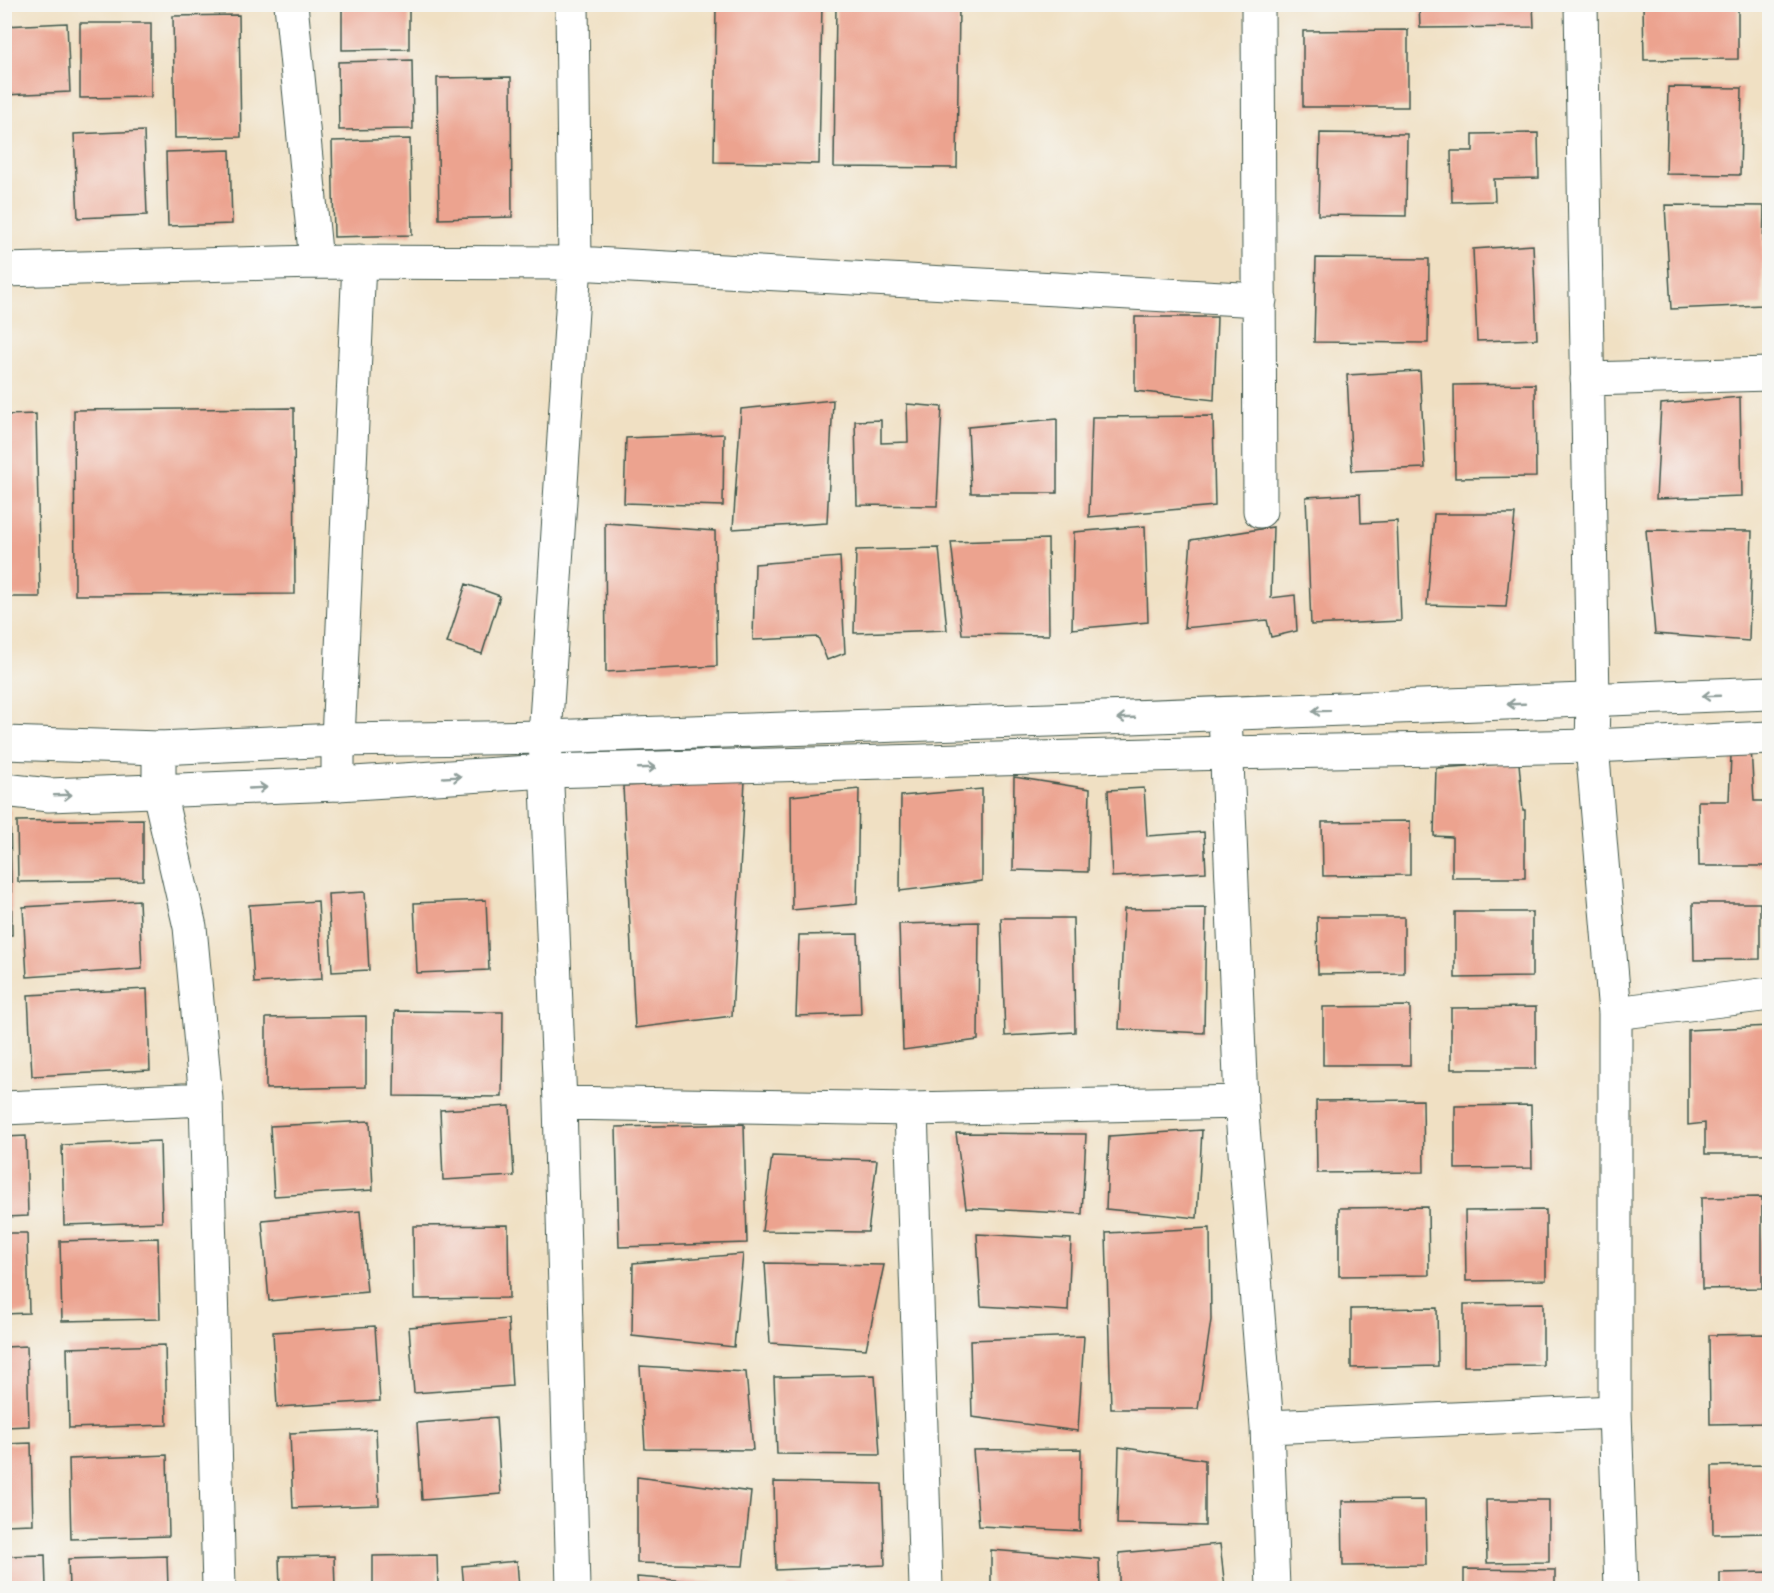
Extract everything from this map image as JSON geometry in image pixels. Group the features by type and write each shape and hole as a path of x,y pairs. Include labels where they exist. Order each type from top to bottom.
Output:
{"street":[{"path":"291,4 316,262"},
{"path":"572,4 575,263 544,737 560,1103 573,1588"},
{"path":"1258,4 1260,511"},
{"path":"1581,4 1592,747 1616,1013 1615,1412 1621,1588"},
{"path":"4,270 316,262 575,263 1260,300"},
{"path":"338,784 359,262"},
{"path":"1587,379 1770,374"},
{"path":"4,743 159,748 338,740 544,737 1225,714 1770,693"},
{"path":"1225,714 1241,1102 1267,1426 1273,1588"},
{"path":"4,790 49,795 159,792 547,771 1226,753 1592,747 1770,738"},
{"path":"159,748 159,792 190,927 206,1099 219,1588"},
{"path":"1616,1013 1770,994"},
{"path":"4,1108 206,1099"},
{"path":"560,1103 911,1109 1241,1102"},
{"path":"911,1109 926,1588"},
{"path":"1267,1426 1615,1412"}],"building":[{"path":"342,4 409,4 409,49 342,50"},
{"path":"716,4 822,4 819,164 714,162"},
{"path":"836,4 959,4 957,168 834,167"},
{"path":"1419,4 1533,4 1534,27 1420,28"},
{"path":"1643,4 1738,4 1738,59 1644,60"},
{"path":"239,15 241,137 175,138 173,16"},
{"path":"67,23 70,92 4,95 4,26"},
{"path":"80,23 151,23 151,97 80,98"},
{"path":"1408,30 1408,107 1303,107 1303,31"},
{"path":"412,60 413,129 339,130 338,62"},
{"path":"511,77 512,217 439,219 437,78"},
{"path":"1668,87 1742,88 1740,175 1666,174"},
{"path":"144,131 147,215 78,218 74,134"},
{"path":"1320,133 1407,134 1406,216 1318,215"},
{"path":"1538,133 1539,178 1494,179 1495,201 1452,202 1451,151 1473,151 1473,134"},
{"path":"410,139 412,235 334,237 332,141"},
{"path":"230,150 232,224 168,226 166,152"},
{"path":"1665,205 1764,206 1762,305 1671,309"},
{"path":"1533,245 1537,339 1477,341 1473,249"},
{"path":"1316,258 1429,259 1428,343 1314,342"},
{"path":"1135,317 1217,317 1214,400 1135,391"},
{"path":"1420,371 1425,468 1352,471 1347,375"},
{"path":"1535,384 1536,477 1455,478 1454,385"},
{"path":"1740,397 1742,496 1656,499 1661,404"},
{"path":"1766,399 1770,399 1770,469 1767,469"},
{"path":"833,400 827,523 733,529 741,409"},
{"path":"907,404 942,407 937,506 857,505 855,421 881,420 881,443 908,442"},
{"path":"294,408 295,594 75,595 74,410"},
{"path":"36,414 40,597 4,597 4,415"},
{"path":"1213,416 1215,506 1089,517 1092,417"},
{"path":"1057,419 1057,493 971,493 968,427"},
{"path":"724,434 723,506 624,503 626,438"},
{"path":"1360,494 1361,523 1397,521 1401,621 1311,625 1306,497"},
{"path":"1434,514 1515,514 1506,607 1427,605"},
{"path":"605,523 715,531 717,666 606,672"},
{"path":"1145,526 1148,622 1072,629 1074,532"},
{"path":"1273,527 1271,598 1295,595 1297,631 1271,637 1267,620 1184,628 1191,540"},
{"path":"1646,530 1752,531 1749,641 1655,634"},
{"path":"1048,539 1049,635 962,634 951,542"},
{"path":"939,548 947,630 854,633 856,550"},
{"path":"840,557 845,653 827,660 818,637 753,640 755,564"},
{"path":"466,584 500,596 482,654 447,643"},
{"path":"1751,747 1754,801 1765,801 1766,866 1699,866 1698,801 1729,801 1731,755"},
{"path":"1519,763 1523,810 1525,810 1525,878 1452,878 1452,837 1434,836 1436,768"},
{"path":"1014,777 1090,789 1088,872 1013,870"},
{"path":"745,781 732,1016 635,1028 623,786"},
{"path":"1144,788 1147,836 1204,832 1206,872 1112,877 1108,790"},
{"path":"859,789 857,904 792,910 791,796"},
{"path":"982,789 982,881 900,891 901,796"},
{"path":"4,810 10,810 12,935 4,935"},
{"path":"143,819 143,880 18,882 17,821"},
{"path":"1410,821 1410,875 1323,876 1322,822"},
{"path":"365,892 369,970 332,972 328,894"},
{"path":"139,900 142,969 27,977 23,907"},
{"path":"486,900 489,970 417,973 414,903"},
{"path":"318,901 322,979 254,983 249,905"},
{"path":"1693,903 1760,903 1760,959 1694,960"},
{"path":"1206,908 1204,1033 1119,1029 1124,909"},
{"path":"1455,912 1532,912 1532,977 1455,978"},
{"path":"1317,917 1404,917 1404,973 1318,974"},
{"path":"1001,918 1073,918 1075,1032 1005,1036"},
{"path":"979,922 978,1040 903,1050 899,924"},
{"path":"858,934 861,1014 796,1016 799,935"},
{"path":"147,989 150,1070 32,1076 28,995"},
{"path":"1410,1006 1410,1065 1323,1065 1323,1007"},
{"path":"1536,1007 1536,1069 1451,1069 1451,1008"},
{"path":"395,1011 503,1012 502,1097 394,1096"},
{"path":"366,1016 366,1087 266,1089 266,1018"},
{"path":"1770,1026 1770,1117 1767,1118 1767,1154 1705,1154 1705,1123 1688,1125 1688,1030"},
{"path":"1423,1100 1424,1172 1317,1173 1316,1101"},
{"path":"1531,1105 1532,1168 1455,1169 1455,1106"},
{"path":"510,1106 514,1176 443,1180 440,1110"},
{"path":"370,1121 373,1190 274,1196 270,1126"},
{"path":"744,1124 747,1243 619,1247 616,1127"},
{"path":"1202,1130 1197,1218 1106,1209 1109,1136"},
{"path":"956,1133 1086,1134 1082,1214 966,1208"},
{"path":"26,1136 28,1216 5,1217 5,1137"},
{"path":"160,1141 162,1222 64,1225 62,1145"},
{"path":"772,1156 877,1160 868,1232 762,1231"},
{"path":"1762,1197 1762,1288 1702,1289 1701,1198"},
{"path":"1428,1207 1429,1275 1339,1276 1339,1208"},
{"path":"1546,1210 1546,1280 1466,1281 1465,1211"},
{"path":"360,1211 367,1292 269,1301 262,1220"},
{"path":"508,1225 509,1298 414,1299 413,1226"},
{"path":"1210,1228 1211,1320 1198,1409 1111,1409 1106,1233"},
{"path":"4,1233 27,1233 29,1313 4,1314"},
{"path":"977,1234 1071,1239 1068,1311 981,1306"},
{"path":"158,1238 160,1319 62,1321 60,1241"},
{"path":"743,1254 734,1347 632,1336 633,1263"},
{"path":"765,1263 884,1265 866,1349 770,1343"},
{"path":"1543,1303 1543,1365 1464,1366 1464,1304"},
{"path":"1437,1308 1438,1366 1351,1368 1351,1309"},
{"path":"508,1319 512,1386 414,1393 409,1327"},
{"path":"375,1326 380,1401 277,1407 273,1332"},
{"path":"1770,1334 1770,1423 1710,1424 1709,1335"},
{"path":"1084,1336 1078,1431 972,1417 970,1340"},
{"path":"165,1345 167,1425 69,1428 67,1348"},
{"path":"27,1346 29,1426 5,1427 5,1347"},
{"path":"640,1366 746,1372 753,1450 645,1449"},
{"path":"875,1375 880,1455 777,1454 774,1377"},
{"path":"496,1417 501,1494 422,1500 417,1423"},
{"path":"376,1429 379,1505 293,1508 290,1433"},
{"path":"31,1443 33,1524 4,1525 4,1444"},
{"path":"1119,1447 1205,1460 1205,1526 1117,1524"},
{"path":"1081,1449 1080,1531 979,1526 973,1450"},
{"path":"167,1455 169,1536 71,1539 69,1459"},
{"path":"1770,1465 1770,1533 1713,1534 1712,1466"},
{"path":"637,1477 751,1492 743,1566 637,1563"},
{"path":"774,1482 882,1484 885,1565 776,1570"},
{"path":"1425,1500 1426,1565 1343,1566 1342,1501"},
{"path":"1486,1500 1549,1500 1549,1562 1487,1563"},
{"path":"1220,1544 1225,1588 1119,1588 1119,1553"},
{"path":"991,1550 1099,1559 1100,1588 991,1588"},
{"path":"45,1555 46,1588 4,1588 4,1556"},
{"path":"437,1555 438,1588 373,1588 373,1556"},
{"path":"167,1556 168,1588 69,1588 68,1559"},
{"path":"334,1556 335,1588 280,1588 279,1557"},
{"path":"517,1561 519,1588 464,1588 462,1566"},
{"path":"1464,1569 1555,1570 1555,1588 1464,1588"},
{"path":"1770,1572 1770,1588 1720,1588 1720,1573"},
{"path":"637,1577 739,1585 739,1588 638,1588"},
{"path":"891,1585 891,1588 787,1588 787,1586"}]}
